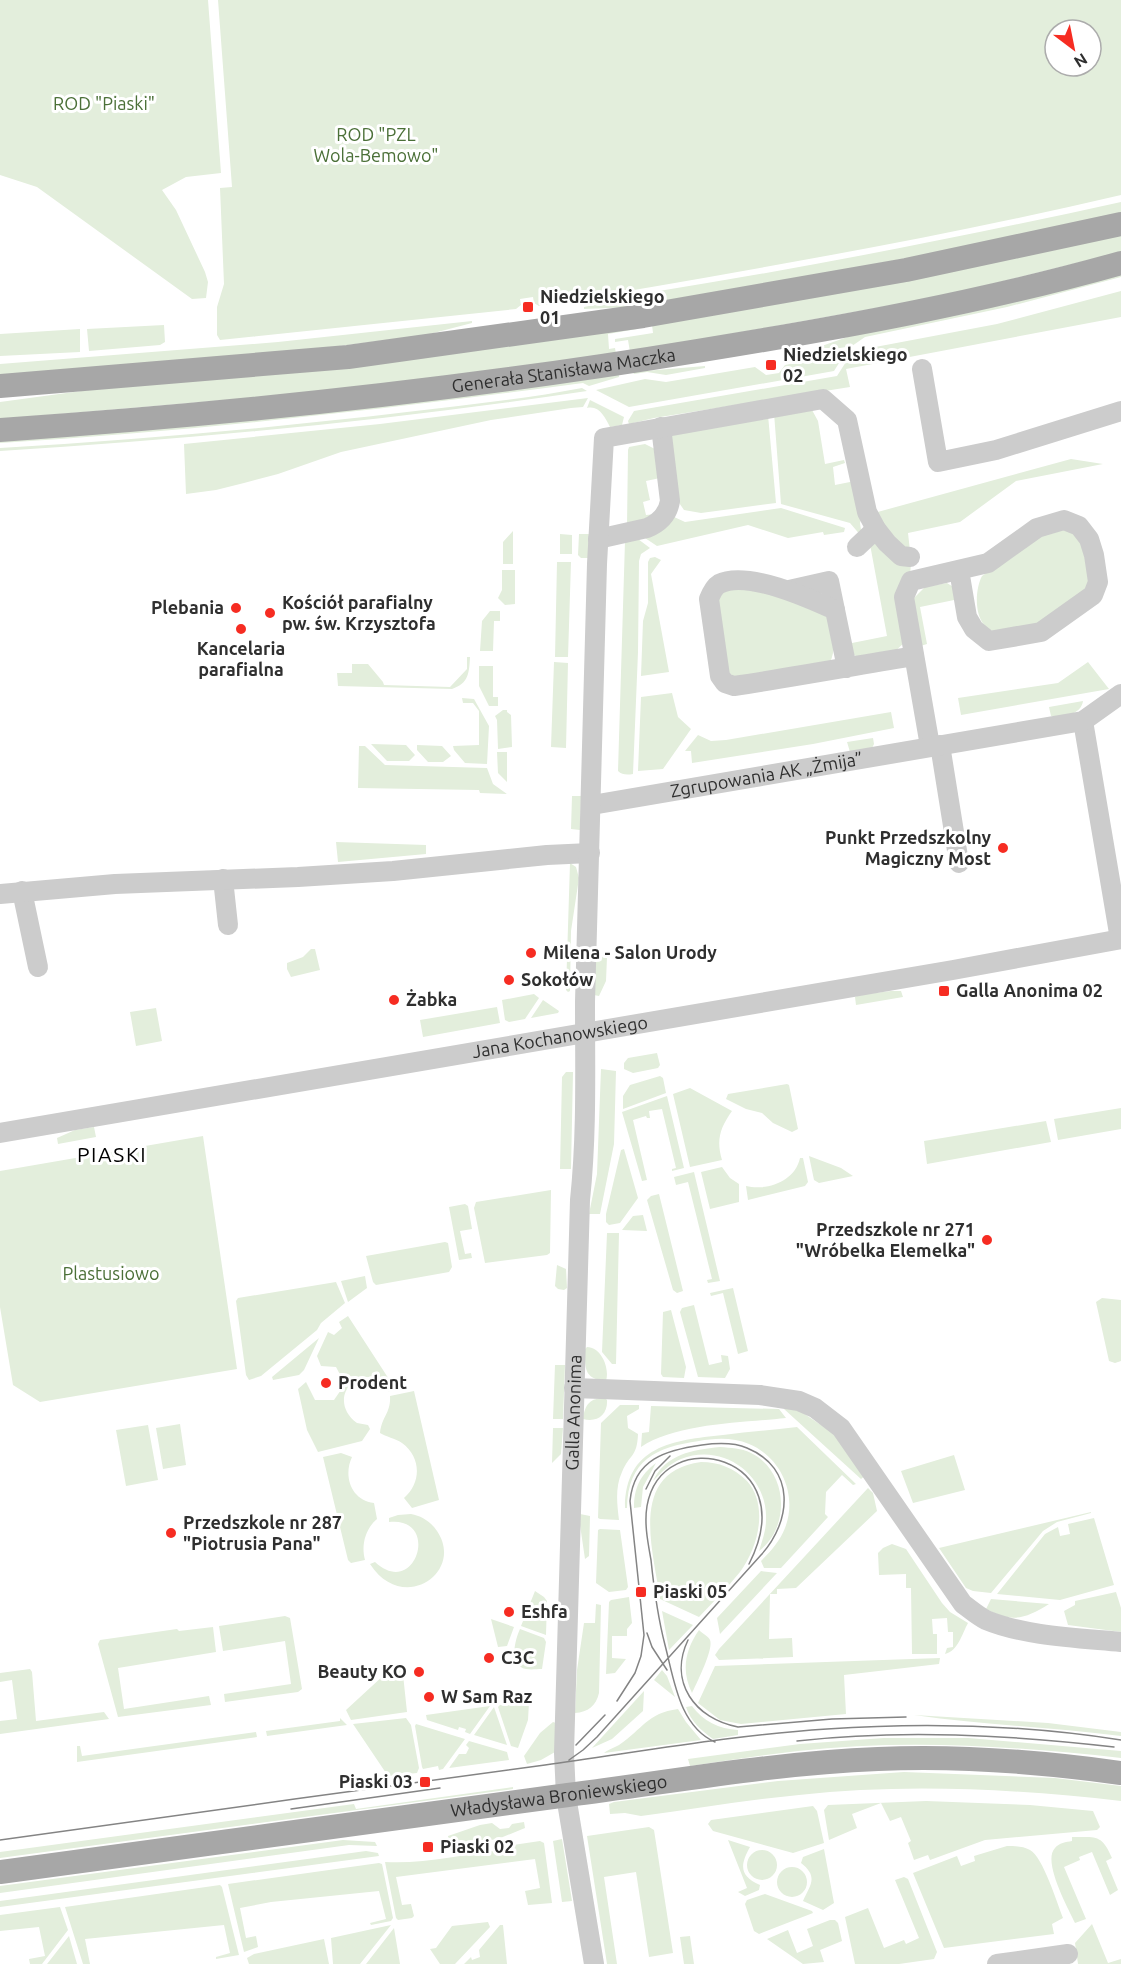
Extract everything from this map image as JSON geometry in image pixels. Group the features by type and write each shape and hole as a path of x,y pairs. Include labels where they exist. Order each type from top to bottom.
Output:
{"main road":[{"path":"0,386 348,357 643,316 917,268 1121,224"},
{"name":"Generała Stanisława Maczka","path":"0,430 279,407 625,363 776,338 976,300 1121,263"},
{"name":"Władysława Broniewskiego","path":"0,1872 820,1763 879,1759 977,1759 1057,1764 1121,1773"}],"street":[{"path":"922,369 938,462 996,450 1121,411"},
{"path":"598,539 647,528 668,511 670,501 661,427 823,399 847,420 867,512 876,529 886,543 901,556 910,557"},
{"name":"Galla Anonima","path":"594,1964 566,1796 564,1718 580,1200 584,1165 587,1064 585,1032 598,539 604,438 661,427"},
{"path":"959,570 967,616 974,629 989,641 1041,632 1092,595 1098,582 1089,538 1079,526 1064,520 1037,528 988,563 911,581 904,597 914,656 959,863"},
{"path":"857,547 876,529"},
{"path":"847,668 835,610 809,598 748,579 719,584 709,599 720,676 725,683 734,686 847,668 914,656"},
{"name":"Zgrupowania AK „Żmija”","path":"592,805 1083,721 1121,694"},
{"path":"1083,721 1120,939"},
{"path":"0,894 115,884 393,871 547,855 590,853"},
{"path":"223,879 228,925"},
{"path":"22,891 38,967"},
{"name":"Jana Kochanowskiego","path":"0,1133 942,972 1120,939"},
{"path":"574,1388 758,1395 799,1401 815,1408 841,1428 963,1604 983,1619 1033,1632 1121,1642"},
{"path":"997,1964 1068,1954"}],"green space":[{"name":"ROD \"Piaski\"","path":"0,0 208,0 221,173 186,177 162,190 176,210 205,272 208,282 206,298 192,299 37,187 0,175"},
{"name":"ROD \"PZL Wola-Bemowo\"","path":"218,0 1121,0 1121,195 976,227 539,306 534,303 533,297 520,299 521,305 516,309 220,340 217,335 217,307 224,284 220,188 232,187"},
{"path":"1121,202 1121,214 952,250 648,305 653,292 888,250"},
{"path":"1121,235 1121,252 943,296 630,352 628,340 615,342 615,339 653,333 652,325"},
{"path":"1121,273 1121,277 1007,307 865,337 852,346 816,352 816,348 856,334"},
{"path":"1121,291 1121,317 846,369 850,387 629,424 628,421 634,411 837,376 854,351 997,324"},
{"path":"621,299 634,303 634,307 584,309 584,307"},
{"path":"472,321 472,323 426,335 316,349 0,375 0,364 278,342"},
{"path":"164,325 165,342 160,345 89,351 87,329"},
{"path":"637,327 637,329 608,334 609,349 615,348 616,354 320,392 0,419 0,402"},
{"path":"80,329 80,352 0,356 0,334"},
{"path":"846,352 834,371 629,407 596,390 645,379 666,382 755,367 766,375 779,373 785,365"},
{"path":"705,366 705,368 666,375 647,372 634,374 633,372"},
{"path":"619,374 619,377 589,386 583,383 219,426 0,443 0,439"},
{"path":"582,388 587,391 368,420 147,441 0,451 0,448 204,433 356,418 495,402"},
{"path":"588,398 583,407 491,420 341,452 278,474 216,490 186,494 184,444 380,424"},
{"path":"590,400 624,417 622,425 610,427 598,410 587,408"},
{"path":"812,410 818,421 825,464 844,460 845,463 833,467 835,485 855,481 862,516 860,523 862,537 850,523 781,504 774,413"},
{"path":"768,415 776,503 701,513 684,510 675,497 667,446 674,431"},
{"path":"645,444 655,449 660,478 646,481 650,500 643,502 646,515 656,514 627,526 628,450 629,447"},
{"path":"1071,459 1103,464 1016,481 960,522 908,533 910,551 902,549 874,513"},
{"path":"781,508 845,528 844,532 824,535 823,532 788,538 748,525 657,546 645,538 672,516 685,522"},
{"path":"1051,528 1078,533 1084,543 1090,586 1042,625 1001,632 988,629 979,616 977,608 979,583 982,576"},
{"path":"513,531 513,564 503,564 503,542"},
{"path":"560,534 572,535 572,554 560,554"},
{"path":"579,534 589,534 589,558 581,558 578,555"},
{"path":"634,536 650,548 641,554 639,561 633,774 627,775 618,771 625,541"},
{"path":"869,539 911,563 905,642 891,655 858,658 847,644 887,636"},
{"path":"655,557 661,560 651,574 669,672 641,676 643,621 648,603 648,562 650,558"},
{"path":"557,562 571,562 568,657 555,657"},
{"path":"502,570 515,570 515,604 505,605 498,598 502,590"},
{"path":"947,583 958,590 959,599 920,607 927,644 917,647 909,603 925,587"},
{"path":"747,587 825,611 834,643 830,662 734,678 727,670 718,600 724,591"},
{"path":"490,611 500,611 500,621 494,621 493,651 480,651 482,621"},
{"path":"467,657 470,657 467,677 462,684 452,689 338,686 337,673 352,673 352,664 368,664 384,685 450,687 467,669"},
{"path":"554,662 568,663 566,748 551,747"},
{"path":"1088,662 1109,689 961,715 958,698 1058,683"},
{"path":"479,666 493,666 493,697 498,697 498,706 489,706 479,686"},
{"path":"672,693 678,717 691,729 663,769 638,771 641,697"},
{"path":"462,698 474,699 489,726 487,764 465,763 454,750 453,746 479,745 479,711 473,703 463,703"},
{"path":"1083,701 1082,706 1075,712 1051,716 1049,707"},
{"path":"507,710 511,715 512,747 498,749 495,716"},
{"path":"891,712 894,728 813,744 692,763 691,751 685,751 698,735 711,741 726,740"},
{"path":"873,738 874,744 871,750 850,752 847,742"},
{"path":"371,744 406,745 415,755 409,761 387,761"},
{"path":"417,745 442,746 451,756 443,762 428,762 417,750"},
{"path":"359,746 365,746 385,765 487,768 493,784 507,794 480,793 479,790 358,788"},
{"path":"497,752 507,752 507,782 498,773"},
{"path":"572,796 581,796 580,830 571,829"},
{"path":"336,842 426,845 426,854 338,862"},
{"path":"570,863 576,867 579,878 571,931 570,991 568,992 566,990"},
{"path":"311,949 315,949 320,970 291,977 287,963 303,957"},
{"path":"595,956 607,957 606,981 599,996 594,995"},
{"path":"901,991 903,997 856,1005 855,997 859,995"},
{"path":"534,994 539,998 525,1019 509,1022 505,1020 502,1000"},
{"path":"543,1000 559,1011 558,1013 531,1018"},
{"path":"497,1007 500,1023 423,1037 420,1020"},
{"path":"156,1008 162,1041 136,1046 130,1012"},
{"path":"657,1053 660,1065 658,1068 633,1073 624,1069 624,1063 628,1058"},
{"path":"601,1069 616,1071 614,1144 600,1214 589,1214 597,1174"},
{"path":"566,1072 573,1072 571,1169 560,1169 562,1077"},
{"path":"660,1076 663,1078 666,1093 623,1109 623,1096 630,1085"},
{"path":"787,1084 798,1129 792,1132 773,1123 762,1113 746,1109 726,1099 728,1094"},
{"path":"690,1088 732,1111 720,1134 719,1146 722,1160 690,1167 673,1094"},
{"path":"667,1096 684,1168 672,1171 676,1168 662,1109 649,1111 650,1118 646,1116 633,1120 647,1180 642,1181 622,1112"},
{"path":"1121,1108 1121,1129 1058,1140 1054,1119"},
{"path":"1046,1121 1051,1142 927,1164 924,1141"},
{"path":"94,1127 96,1137 58,1144 57,1138 75,1130"},
{"name":"Plastusiowo","path":"203,1136 237,1369 40,1402 13,1385 0,1307 0,1171"},
{"path":"624,1149 638,1198 620,1223 609,1225 606,1222 606,1214 621,1150"},
{"path":"809,1156 841,1168 853,1176 819,1183 814,1180"},
{"path":"800,1158 803,1158 808,1182 805,1186 748,1200 746,1186 762,1187 779,1183 792,1173"},
{"path":"722,1167 730,1178 739,1184 739,1202 710,1209 701,1172"},
{"path":"694,1172 720,1281 708,1283 707,1280 712,1279 688,1182 676,1185 674,1177"},
{"path":"551,1190 550,1253 485,1263 474,1208 476,1202"},
{"path":"659,1194 683,1291 677,1293 673,1290 647,1200"},
{"path":"465,1204 468,1206 472,1229 460,1231 465,1254 471,1253 472,1258 459,1260 449,1207"},
{"path":"643,1215 647,1231 622,1230 633,1216"},
{"path":"607,1233 619,1233 616,1364 612,1364 602,1352"},
{"path":"448,1243 452,1267 449,1272 376,1285 373,1282 366,1256"},
{"path":"557,1265 566,1269 567,1288 564,1290 555,1286"},
{"path":"365,1276 367,1288 348,1302 341,1281"},
{"path":"336,1282 345,1303 321,1323 317,1330 261,1376 249,1380 246,1375 236,1301 238,1298"},
{"path":"733,1288 748,1351 738,1354 723,1293 711,1296 710,1293"},
{"path":"1102,1298 1121,1300 1121,1361 1115,1363 1109,1361 1096,1302"},
{"path":"694,1305 709,1365 722,1362 721,1355 728,1356 730,1369 725,1378 698,1377 680,1312 682,1308"},
{"path":"671,1310 686,1367 684,1378 663,1377 661,1374 663,1312"},
{"path":"348,1316 396,1390 389,1392 380,1381 369,1377 360,1378 351,1384 344,1402 347,1413 357,1423 368,1425 370,1429 362,1441 318,1452 307,1430 298,1389 306,1382 315,1400 334,1400 345,1384 336,1367 321,1366 317,1356 328,1332 334,1335 342,1328 339,1322"},
{"path":"319,1338 304,1370 299,1375 273,1380 272,1377"},
{"path":"587,1347 596,1350 603,1359 607,1370 606,1381 593,1378 587,1372 585,1349"},
{"path":"555,1365 565,1365 563,1419 553,1419"},
{"path":"414,1391 439,1500 412,1508 404,1498 414,1485 416,1462 402,1443 380,1433 389,1407 390,1396"},
{"path":"605,1398 607,1400 606,1410 601,1417 593,1420 583,1419 589,1403"},
{"path":"620,1405 639,1405 639,1409 627,1416 628,1428 638,1434 637,1442 635,1452 625,1466 618,1484 619,1520 600,1519 598,1518 601,1423"},
{"path":"651,1406 779,1409 786,1418 691,1429 656,1439 641,1447 642,1433 649,1432"},
{"path":"794,1407 836,1435 866,1475 861,1479 784,1409"},
{"path":"180,1424 186,1465 163,1469 156,1428"},
{"path":"148,1425 158,1480 126,1486 116,1430"},
{"path":"797,1427 856,1484 853,1485 842,1475 826,1492 825,1514 828,1517 781,1568 764,1568 761,1561 775,1546 785,1528 789,1503 788,1490 784,1478 770,1458 749,1444 730,1439 711,1439 670,1447 658,1452 639,1467 633,1478 627,1508 625,1508 627,1487 633,1471 655,1450 670,1444 704,1437"},
{"path":"553,1428 563,1428 561,1454 552,1463"},
{"path":"720,1447 740,1449 763,1461 778,1486 781,1500 776,1528 769,1541 759,1551 766,1524 765,1504 751,1476 740,1466 712,1455 697,1455 673,1463 653,1481 658,1472 673,1459 690,1452"},
{"path":"341,1453 352,1457 348,1472 351,1486 360,1497 374,1503 377,1519 365,1538 365,1560 351,1563 348,1560 323,1457"},
{"path":"954,1455 965,1490 913,1503 901,1471"},
{"path":"701,1462 726,1467 742,1476 754,1491 759,1514 756,1539 746,1562 735,1578 699,1617 660,1599 653,1558 650,1516 654,1497 663,1481 678,1469"},
{"path":"656,1463 643,1487 641,1507 634,1508 639,1482"},
{"path":"868,1488 873,1493 877,1511 796,1588 777,1589 777,1594 770,1594 769,1639 792,1638 793,1657 719,1660 715,1655 719,1649"},
{"path":"1091,1512 1057,1522 1043,1531 991,1593 966,1588 939,1548"},
{"path":"411,1514 426,1520 437,1531 444,1546 443,1561 437,1573 426,1582 413,1587 398,1586 384,1579 370,1564 375,1562 390,1571 402,1571 411,1564 417,1554 418,1542 415,1531 405,1524 389,1522 389,1518"},
{"path":"580,1514 590,1516 589,1556 585,1559 580,1525"},
{"path":"1094,1518 1114,1585 1060,1600 997,1594 1045,1534 1058,1527 1060,1536 1070,1534 1068,1524"},
{"path":"598,1530 620,1530 628,1587 626,1590 609,1592 596,1583"},
{"path":"892,1544 906,1549 942,1603 950,1612 968,1623 959,1642 949,1652 945,1654 947,1648 953,1647 953,1632 948,1632 947,1618 932,1619 933,1634 937,1634 937,1654 912,1654 911,1588 906,1588 906,1574 879,1575 878,1553"},
{"path":"761,1571 777,1573 720,1634 717,1618"},
{"path":"535,1591 547,1601 546,1635 521,1626"},
{"path":"1116,1592 1121,1608 1121,1632 1068,1625 1064,1611 1075,1605 1075,1601"},
{"path":"629,1597 632,1623 627,1629 627,1636 612,1636 612,1658 626,1659 615,1673 606,1674 609,1602"},
{"path":"991,1599 1049,1604 1025,1616 1011,1618 986,1609"},
{"path":"596,1604 601,1605 599,1693 591,1708 575,1713 577,1670 584,1623 595,1623"},
{"path":"662,1611 693,1625 669,1650"},
{"path":"285,1616 290,1618 302,1689 298,1692 225,1702 224,1694 291,1684 285,1641 223,1651 219,1626"},
{"path":"491,1619 514,1627 507,1646 498,1647"},
{"path":"213,1627 216,1652 118,1668 124,1709 209,1696 211,1705 118,1717 98,1644 100,1640 177,1629 179,1631"},
{"path":"520,1629 544,1638 546,1642 542,1669 526,1669 517,1663 514,1652"},
{"path":"699,1630 711,1644 701,1675 692,1693 686,1677 686,1661 690,1645"},
{"path":"940,1658 939,1664 844,1675 846,1714 741,1724 720,1720 698,1703 715,1666"},
{"path":"397,1663 402,1665 407,1712 351,1720 346,1710"},
{"path":"30,1669 36,1721 104,1712 109,1719 0,1734 0,1721 17,1719 12,1680 0,1682 0,1673"},
{"path":"662,1670 667,1676 675,1697 654,1680"},
{"path":"644,1691 643,1711 612,1739 592,1748"},
{"path":"526,1700 529,1702 528,1720 518,1748 511,1746 498,1707"},
{"path":"490,1706 470,1734 465,1732 466,1729 459,1727 458,1730 427,1720 426,1715"},
{"path":"692,1706 712,1723 738,1730 738,1735 713,1739 691,1717 686,1707"},
{"path":"494,1707 507,1745 474,1735"},
{"path":"678,1709 701,1740 604,1753 619,1745 652,1718"},
{"path":"914,1715 1048,1723 1121,1732 1121,1736 966,1721"},
{"path":"340,1718 347,1725 267,1736 266,1731 340,1721"},
{"path":"406,1718 411,1725 419,1768 417,1773 388,1776 353,1724"},
{"path":"553,1722 556,1723 555,1752 541,1760 527,1764 524,1756 540,1733"},
{"path":"416,1724 465,1739 443,1769 439,1770 438,1766 423,1769"},
{"path":"256,1732 257,1737 77,1762 77,1746 80,1746 82,1756"},
{"path":"884,1738 968,1738 1121,1751 1121,1758 1000,1747 879,1745 798,1751 690,1766 688,1759 800,1744"},
{"path":"469,1741 507,1752 509,1760 449,1768 459,1754 466,1754 469,1748 466,1745"},
{"path":"904,1772 1055,1778 1121,1786 1121,1801 1001,1791 880,1789 779,1797 641,1816 625,1813 610,1814 609,1804 614,1802 778,1781"},
{"path":"513,1787 513,1789 0,1858 0,1852 354,1804 356,1809"},
{"path":"926,1801 1030,1805 1093,1811 1100,1827 1097,1830 985,1840 930,1860 928,1855 914,1860 908,1843 911,1841 901,1817 890,1821 881,1803 852,1814 857,1828 829,1840 824,1810 828,1805"},
{"path":"813,1806 817,1811 824,1843 793,1853 713,1831 708,1824 711,1820"},
{"path":"524,1822 525,1828 498,1839 449,1846 448,1836 480,1825 492,1823 500,1829"},
{"path":"649,1827 654,1830 673,1953 649,1957 636,1872 604,1877 617,1964 607,1964 587,1836"},
{"path":"1072,1837 1093,1837 1105,1845 1112,1858 1106,1861 1118,1890 1110,1895 1092,1852 1064,1867 1086,1919 1075,1923 1057,1885 1052,1863 1055,1848 1072,1841"},
{"path":"562,1839 572,1901 562,1902 553,1841"},
{"path":"343,1840 375,1842 377,1846 349,1845 0,1893 0,1886"},
{"path":"728,1840 750,1847 744,1859 743,1869 748,1878 760,1885 759,1890 745,1896 738,1892 747,1888"},
{"path":"540,1841 544,1843 552,1903 528,1905 525,1891 540,1888 535,1859 396,1877 402,1905 411,1904 414,1916 398,1920 396,1918 385,1862 443,1859"},
{"path":"1007,1846 1030,1850 1040,1861 1063,1918 1052,1924 1054,1934 944,1948 913,1873 957,1856 961,1866 975,1861 974,1856"},
{"path":"824,1849 834,1903 823,1910 803,1901 810,1886 811,1877 807,1868 801,1863 803,1857"},
{"path":"762,1850 768,1851 776,1859 776,1871 768,1879 762,1880 756,1879 748,1871 747,1865 748,1859 756,1851"},
{"path":"366,1851 378,1853 379,1856 0,1907 0,1901"},
{"path":"382,1864 393,1918 391,1921 371,1925 370,1923 386,1919 379,1891 271,1902 240,1908 246,1938 256,1936 258,1947 244,1952 228,1884"},
{"path":"792,1867 798,1868 806,1876 806,1888 798,1896 792,1897 786,1896 778,1888 777,1882 778,1876 786,1868"},
{"path":"904,1877 908,1879 937,1952 934,1959 899,1964 855,1964 845,1917 868,1908 884,1948 904,1940 906,1944 919,1938 895,1880"},
{"path":"220,1885 239,1955 216,1959 216,1957 230,1953 224,1925 85,1939 90,1964 83,1964 65,1907"},
{"path":"765,1894 813,1913 759,1934 754,1931 745,1904 747,1900"},
{"path":"60,1907 68,1930 42,1964 30,1964 29,1959 45,1956 39,1927 0,1931 0,1915"},
{"path":"830,1920 838,1923 842,1941 820,1950 824,1962 803,1964 767,1939 788,1930 797,1953 813,1946 807,1929"},
{"path":"488,1922 490,1927 455,1964 440,1964 430,1949 436,1948 452,1926"},
{"path":"1092,1924 1108,1963 1121,1959 1121,1964 1078,1964 1075,1943"},
{"path":"391,1925 360,1964 333,1964 331,1938"},
{"path":"500,1925 503,1925 507,1964 464,1964 471,1957 472,1960 480,1957 479,1950"},
{"path":"394,1928 400,1964 366,1964"},
{"path":"69,1936 77,1964 47,1964"},
{"path":"690,1936 694,1964 684,1964 680,1937"},
{"path":"324,1939 329,1964 249,1964 247,1958 254,1954"}],"tram line":[{"path":"569,1760 597,1737 761,1555 779,1527 784,1496 781,1482 774,1468 763,1457 747,1448 719,1443 676,1450 654,1459 638,1475 630,1501 644,1635 641,1656 635,1673 617,1701"},
{"path":"646,1489 655,1471 670,1456"},
{"path":"715,1742 693,1725 680,1700 658,1614 646,1520 647,1506 658,1480 677,1464 701,1458 725,1462 745,1475 759,1497 761,1527 749,1564"},
{"path":"647,1633 652,1647 667,1670"},
{"path":"688,1640 681,1670 689,1696 709,1716 723,1723 738,1727 832,1719 906,1717"},
{"path":"576,1745 605,1715"},
{"path":"0,1840 756,1735 864,1727 938,1725 1048,1731 1121,1740"},
{"path":"797,1741 916,1734 1035,1739 1114,1747"},
{"path":"291,1809 440,1788"}],"place":[{"name":"Niedzielskiego 01","path":"528,307"},
{"name":"Niedzielskiego 02","path":"771,365"},
{"name":"Plebania","path":"236,608"},
{"name":"Kościół parafialny pw. św. Krzysztofa","path":"270,613"},
{"name":"Kancelaria parafialna","path":"241,629"},
{"name":"Punkt Przedszkolny Magiczny Most","path":"1003,848"},
{"name":"Milena - Salon Urody","path":"531,953"},
{"name":"Sokołów","path":"509,980"},
{"name":"Galla Anonima 02","path":"944,991"},
{"name":"Żabka","path":"394,1000"},
{"name":"Przedszkole nr 271 \"Wróbelka Elemelka\"","path":"987,1240"},
{"name":"Prodent","path":"326,1383"},
{"name":"Przedszkole nr 287 \"Piotrusia Pana\"","path":"171,1533"},
{"name":"Piaski 05","path":"641,1592"},
{"name":"Eshfa","path":"509,1612"},
{"name":"C3C","path":"489,1658"},
{"name":"Beauty KO","path":"419,1672"},
{"name":"W Sam Raz","path":"429,1697"},
{"name":"Piaski 03","path":"425,1782"},
{"name":"Piaski 02","path":"428,1847"}],"district":[{"name":"PIASKI","path":"112,1155"}]}
